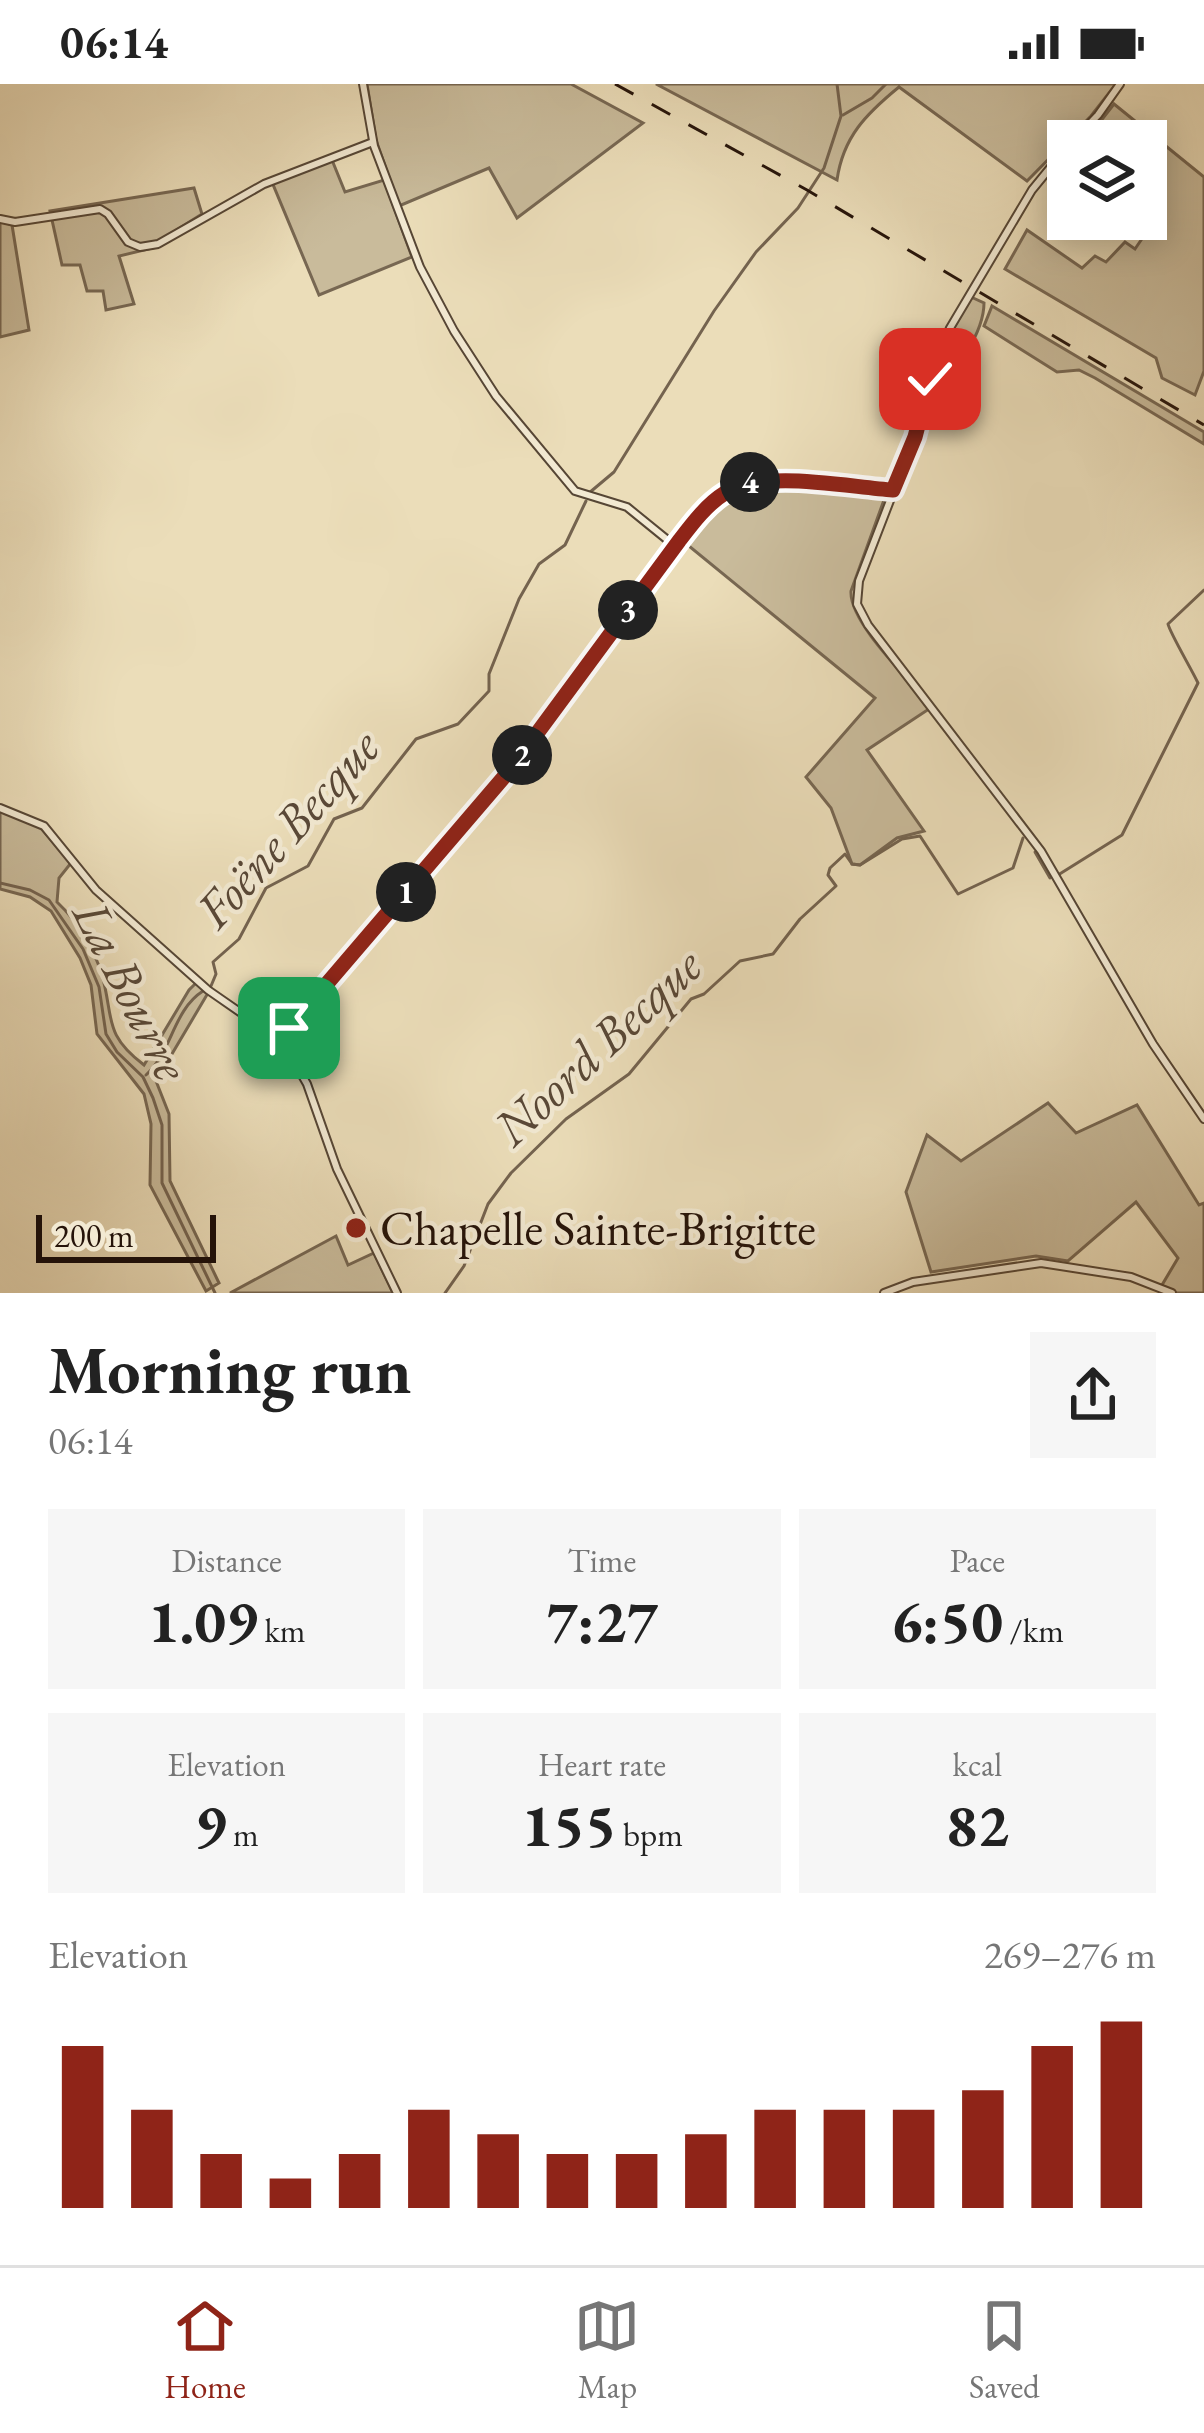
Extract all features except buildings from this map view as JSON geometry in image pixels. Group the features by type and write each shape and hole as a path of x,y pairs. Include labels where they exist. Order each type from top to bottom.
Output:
{"street":[{"path":"363,84 373,142 432,292 504,407 575,491 627,506 675,546"},
{"path":"1093,120 1120,84"},
{"path":"0,219 19,222 97,208 108,214 128,242 151,246 263,184 373,142"},
{"path":"1047,172 950,328 858,585 859,610 1036,844 1153,1044 1204,1119"},
{"path":"279,1038 510,770 675,546 716,500 752,482 893,490"},
{"path":"0,808 44,826 96,890 208,990 279,1038 308,1084 337,1169 397,1293"},
{"path":"884,1293 917,1281 1047,1263 1131,1277 1172,1293"}],"shaded area":[{"path":"367,84 571,84 643,123 517,218 489,168 399,206 376,140"},
{"path":"656,84 1116,84 1087,120 1047,120 1047,161 1027,181 899,87 858,128 837,180"},
{"path":"1114,104 1134,120 1101,120"},
{"path":"1167,147 1204,177 1204,371 1195,395 1162,378 1156,358 1005,269 1027,230 1082,268 1095,256 1106,262 1125,242 1135,249 1141,240 1167,240"},
{"path":"332,160 345,192 384,180 412,257 319,295 272,182"},
{"path":"194,188 202,214 156,243 157,247 119,256 134,304 106,310 103,291 87,291 80,265 62,265 50,211"},
{"path":"0,221 12,225 29,330 0,337"},
{"path":"971,297 984,303 974,339 959,364 933,391 930,387 953,329"},
{"path":"992,306 1204,432 1204,444 1095,378 1079,370 1057,372 984,326"},
{"path":"766,484 882,493 884,500 851,591 853,604 870,635 932,707 867,750 924,831 897,838 860,865 852,864 831,808 806,777 875,698 684,542 729,496"},
{"path":"0,810 40,827 71,863 59,878 57,902 94,954 112,1024 131,1054 144,1065 189,990 197,982 208,993 156,1081 169,1114 170,1181 219,1283 206,1291 150,1185 151,1124 144,1094 97,1034 91,985 80,958 51,911 30,897 0,889"},
{"path":"1048,1103 1076,1133 1137,1105 1199,1205 1204,1203 1204,1293 1176,1293 1162,1285 1178,1258 1136,1202 1068,1261 1036,1256 931,1272 906,1192 927,1135 961,1161"},
{"path":"336,1236 348,1265 374,1253 393,1293 230,1293"}],"waterway":[{"name":"Foëne Becque","path":"589,493 614,472 714,311 756,252 798,208 824,168 841,116 837,84"},
{"path":"843,115 886,84"},
{"name":"Foëne Becque","path":"211,986 216,974 213,962 239,939 266,888 308,866 334,819 362,808 416,739 458,724 489,691 489,674 519,599 539,564 565,545 586,501"},
{"path":"1058,875 1122,835 1198,683 1168,624 1204,590"},
{"name":"Noord Becque","path":"445,1293 464,1266 488,1204 511,1173 566,1119 629,1074 691,999 704,994 740,961 773,954 800,919 836,886 828,875 845,854 852,864 860,865 902,839 920,836 958,894 1013,868 1023,838"},
{"name":"Noord Becque","path":"1035,852 1050,878"},
{"name":"La Bourre","path":"0,883 49,900 83,949 99,987 106,1034 143,1077 153,1098 162,1125 162,1183 215,1293"},
{"name":"Foëne Becque","path":"146,1075 162,1055 185,1009 203,991"}],"railway":[{"path":"615,84 807,190 1204,425"}],"place":[{"name":"Chapelle Sainte-Brigitte","path":"356,1228"}],"route":[{"path":"289,1028 510,770 709,506 728,491 757,482 893,490 915,437 930,379"}]}
